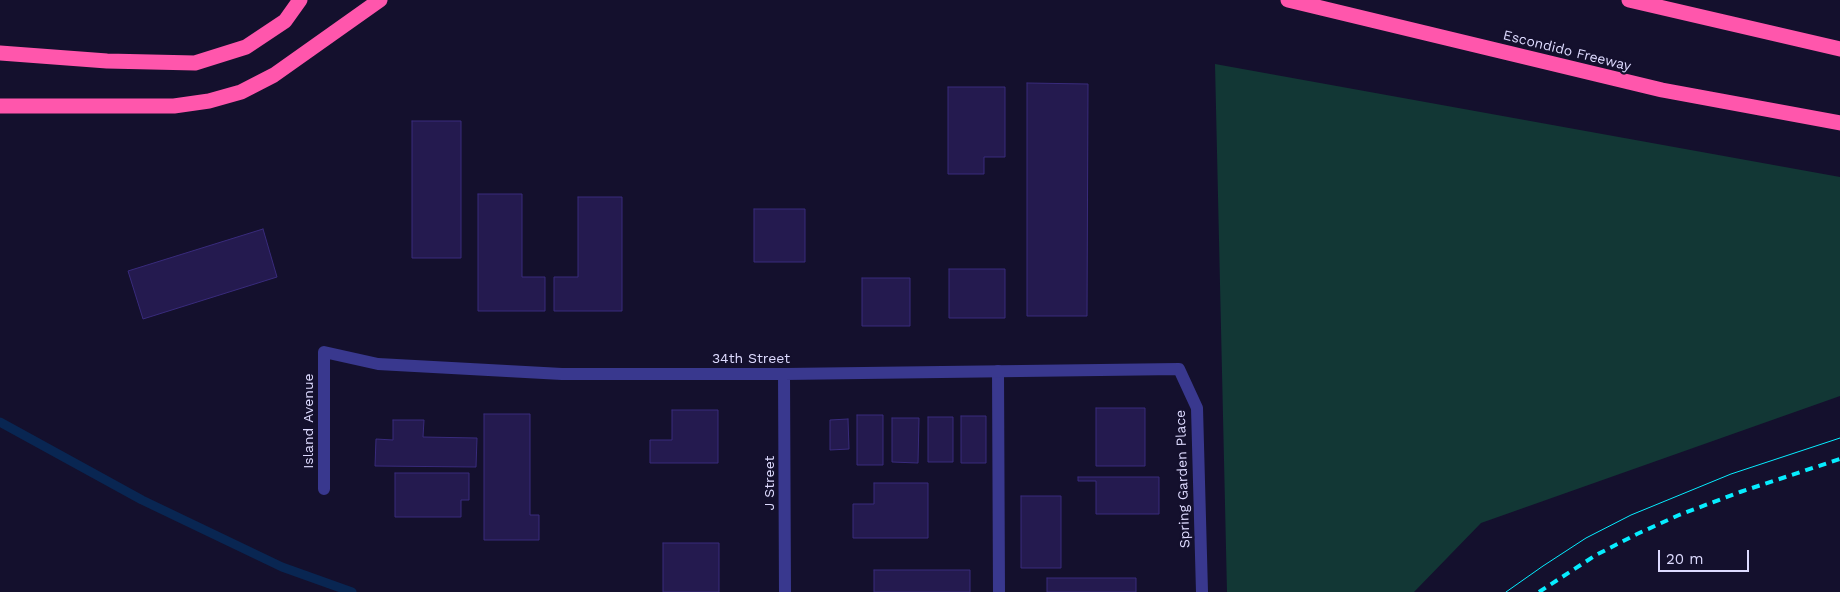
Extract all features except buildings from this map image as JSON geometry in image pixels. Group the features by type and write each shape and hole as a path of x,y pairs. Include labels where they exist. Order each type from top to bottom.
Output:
{"highway":[{"path":"0,53 107,61 195,63 246,47 285,21 300,0"},
{"path":"0,106 174,106 209,101 241,92 274,75 380,0"},
{"name":"Escondido Freeway","path":"1288,0 1662,90 1840,123"},
{"path":"1629,0 1840,49"}],"street":[{"name":"34th Street","path":"324,352 378,364 562,374 784,374 1179,369"},
{"name":"Island Avenue","path":"324,352 324,489"},
{"name":"Spring Garden Place","path":"1179,369 1197,408 1202,592"},
{"path":"998,371 999,592"},
{"name":"J Street","path":"784,374 785,592"}],"green space":[{"path":"1215,64 1840,177 1840,396 1481,523 1414,592 1227,592"}],"waterway":[{"path":"0,422 142,500 282,567 352,592"}],"tram line":[{"path":"1506,592 1586,538 1631,515 1731,474 1840,438"}],"railway":[{"path":"1539,592 1596,555 1679,515 1740,492 1840,459"}]}
